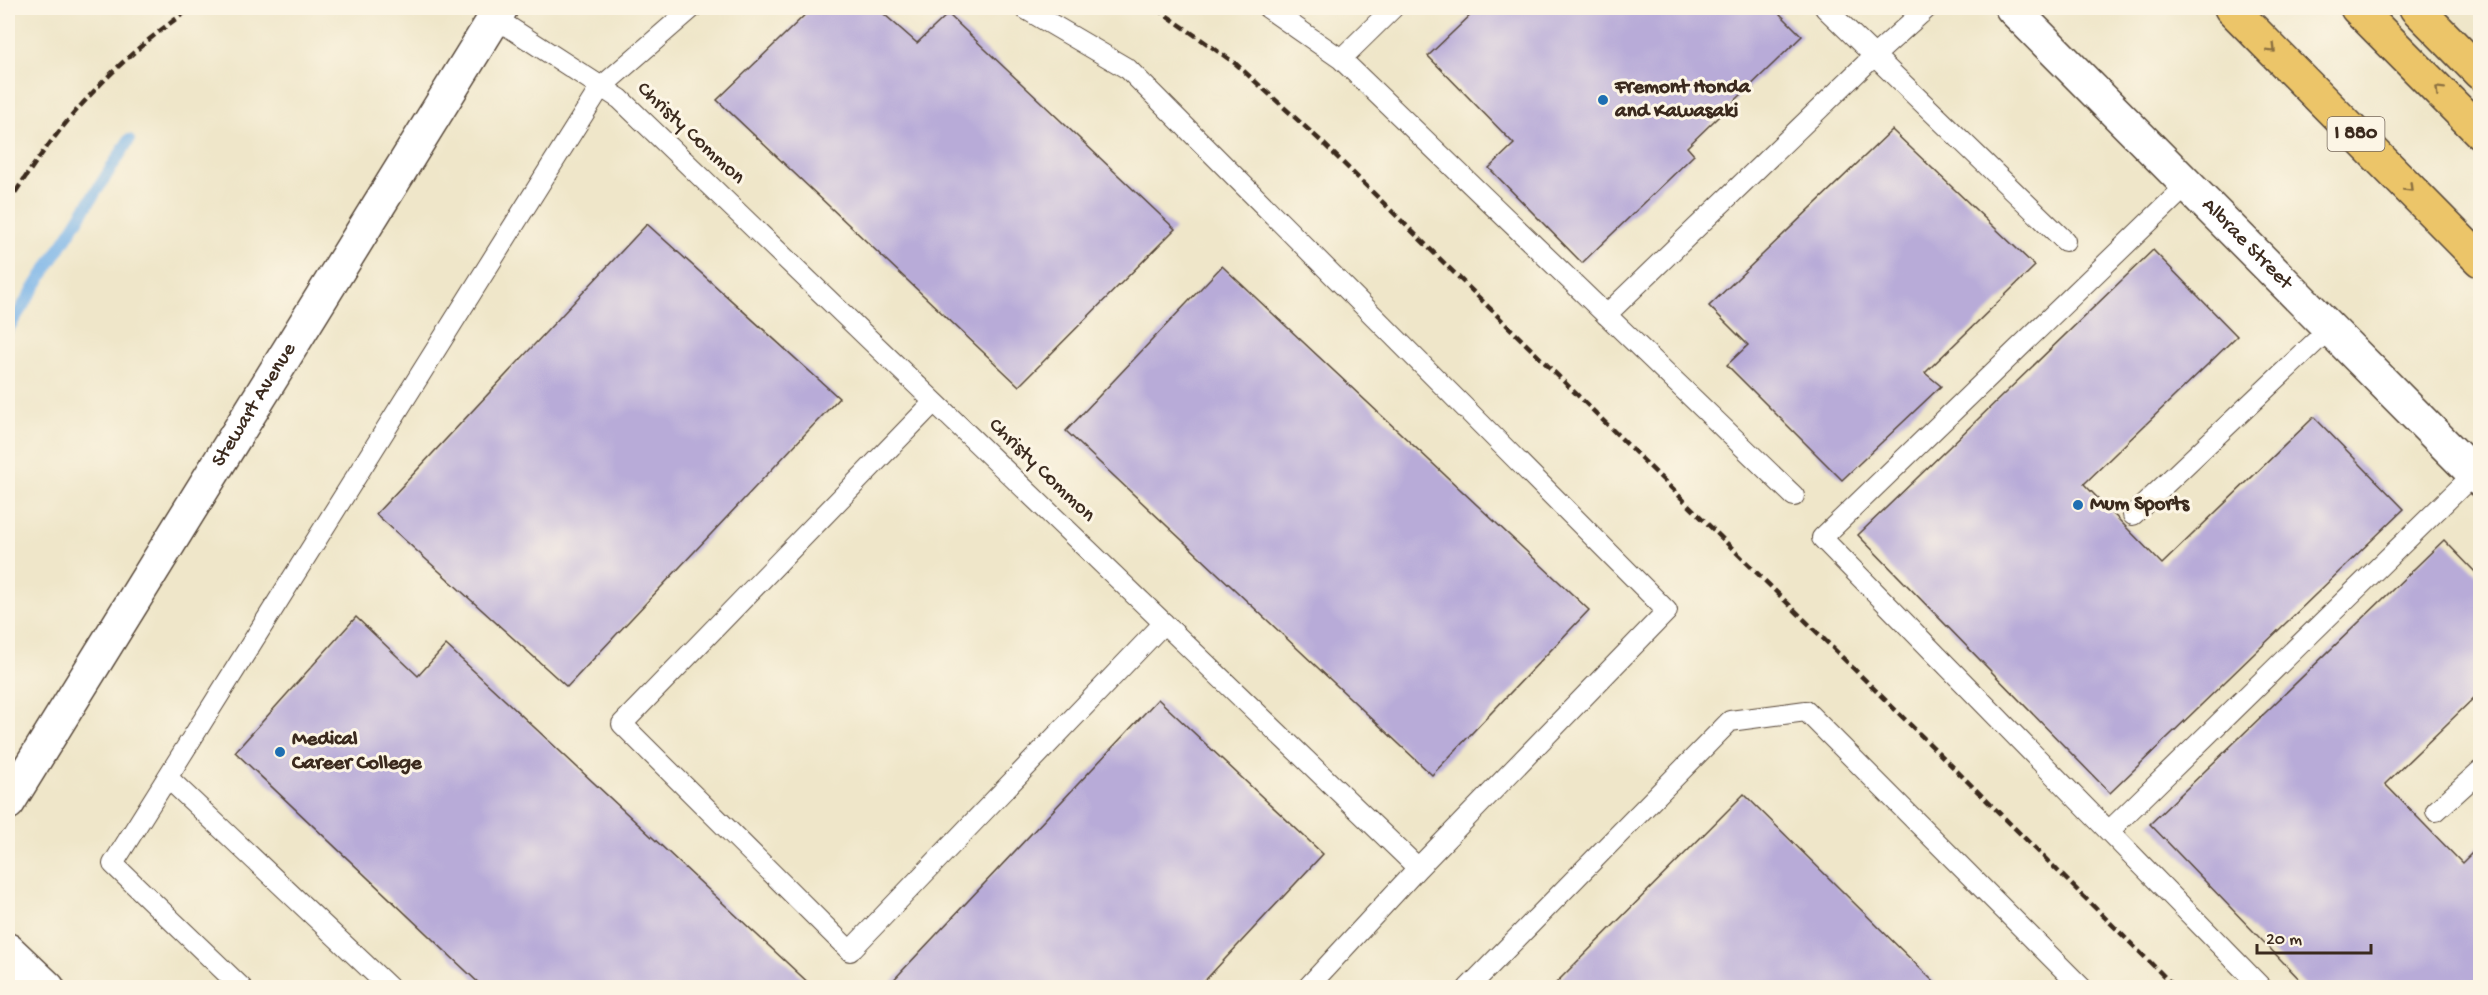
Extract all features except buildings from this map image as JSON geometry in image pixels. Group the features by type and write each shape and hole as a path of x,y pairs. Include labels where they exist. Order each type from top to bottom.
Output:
{"highway":[{"name":"I 880","path":"2231,8 2481,260"},
{"path":"2357,8 2481,132"},
{"path":"2416,8 2481,73"}],"street":[{"name":"Albrae Street","path":"2012,8 2477,477"},
{"name":"Stewart Avenue","path":"8,803 498,13"},
{"path":"8,950 48,987"}],"lane":[{"path":"242,987 113,864 600,88 692,8"},
{"path":"1024,8 1128,69 1667,611 1418,868 1307,987"},
{"path":"1268,8 1341,59 1794,496"},
{"path":"1341,59 1392,8"},
{"path":"1825,8 2065,241"},
{"path":"1606,315 1874,56 1927,8"},
{"name":"Christy Common","path":"498,13 600,88 620,99 1418,868"},
{"path":"2186,183 2179,193 1822,538 2262,987"},
{"path":"2133,515 2330,328"},
{"path":"934,402 622,724 850,951 1164,623"},
{"path":"2109,831 2477,477"},
{"path":"1468,987 1730,721 1806,711 2082,987"},
{"path":"2436,811 2481,771"},
{"path":"168,778 390,987"}],"waterway":[{"path":"8,329 129,140"}],"railway":[{"path":"8,204 46,148 90,96 138,49 192,8"},
{"path":"1156,8 1236,64 1322,142 2176,988"}],"place":[{"name":"Fremont Honda and Kawasaki","path":"1603,100"},
{"name":"Mum Sports","path":"2078,505"},
{"name":"Medical Career College","path":"280,752"}]}
